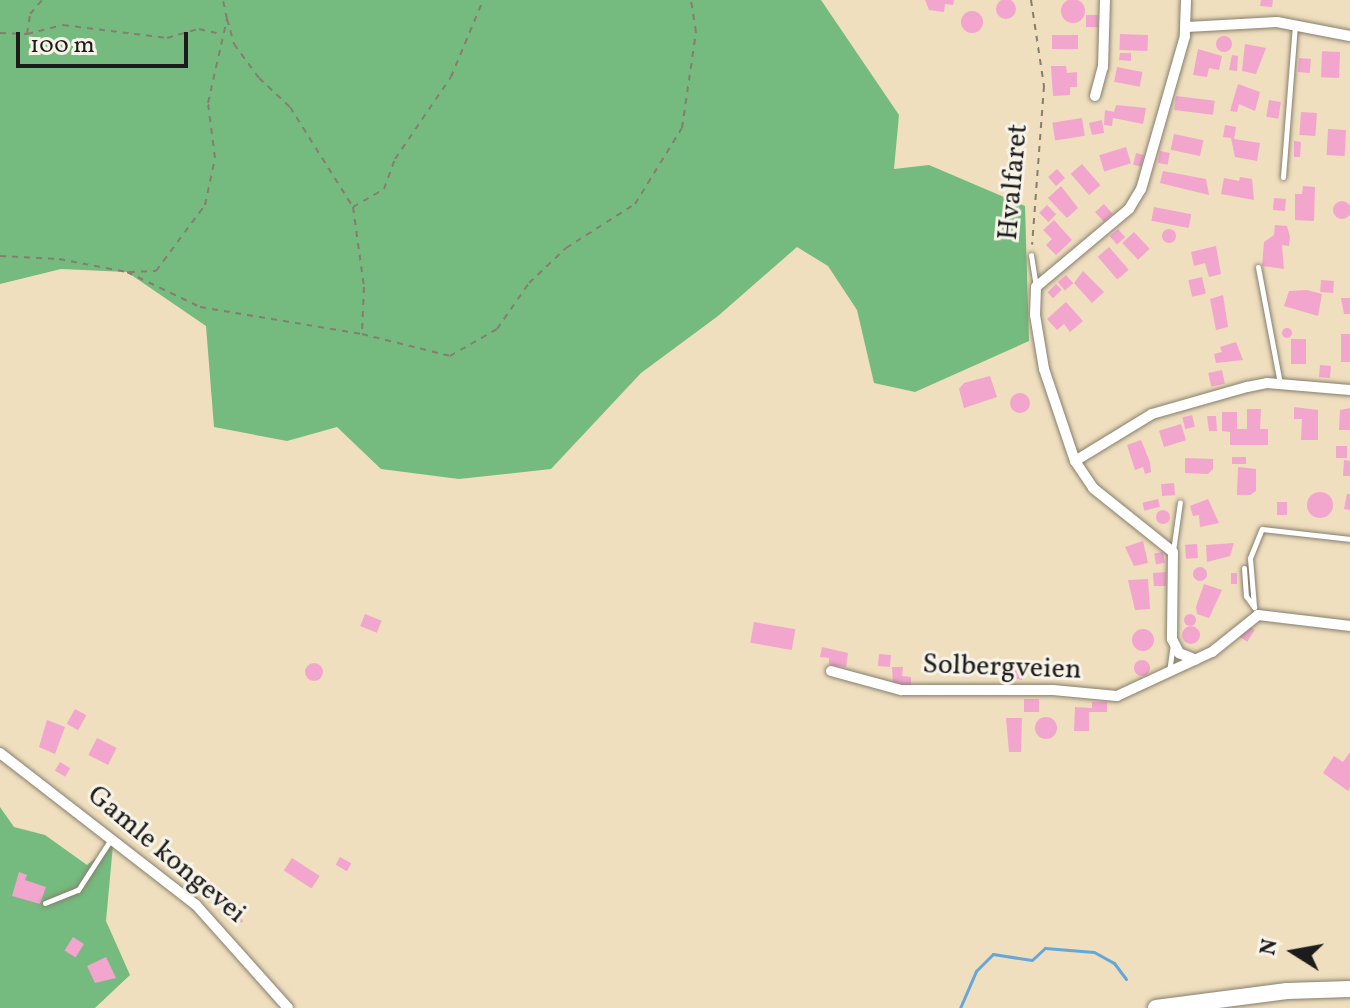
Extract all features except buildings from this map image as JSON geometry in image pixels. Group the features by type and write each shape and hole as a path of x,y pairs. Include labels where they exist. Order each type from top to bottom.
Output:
{"main road":[{"path":"1156,1008 1287,991 1350,989"}],"street":[{"path":"1095,96 1103,67 1105,0"},
{"path":"1036,287 1137,197 1187,27 1186,0"},
{"path":"1187,27 1256,20 1295,24 1350,36"},
{"name":"Hvalfaret","path":"1036,287 1044,369 1075,461"},
{"path":"1196,660 1179,653 1173,642 1173,552 1093,488 1075,461 1152,414 1247,387 1280,384 1350,390"},
{"path":"1256,611 1350,626"},
{"name":"Solbergveien","path":"831,671 901,690 1053,690 1117,696 1196,660 1256,611"},
{"name":"Gamle kongevei","path":"0,753 196,905 288,1008"}],"lane":[{"path":"1283,177 1295,24"},
{"name":"Hvalfaret","path":"1031,255 1036,287"},
{"path":"1258,267 1280,384"},
{"path":"1173,552 1180,502"},
{"path":"1256,611 1250,558 1262,529 1277,527 1350,539"},
{"path":"1244,568 1246,596 1256,611"},
{"path":"1169,673 1173,642"},
{"path":"45,903 78,890 111,838"}],"path":[{"path":"27,34 30,14 42,0"},
{"path":"223,0 234,44 259,78 290,107 353,207 364,287 362,334"},
{"path":"353,207 384,189 395,159 451,77 483,0"},
{"path":"0,256 59,259 127,272 152,281 200,307 362,334 450,356 497,329 529,283 566,248 635,204 682,128 696,32 691,0"},
{"name":"Hvalfaret","path":"1031,0 1044,86 1031,255"},
{"path":"152,281 156,271 205,205 215,158 208,103 227,19"},
{"path":"0,33 27,34 63,25 167,38 199,29 223,34"},
{"path":"127,272 156,271"}],"green space":[{"path":"0,0 821,0 899,115 894,169 929,165 1025,206 1029,341 915,392 874,383 857,310 828,266 797,247 718,316 641,373 551,469 459,479 381,469 337,427 287,441 214,427 206,326 127,272 61,269 0,284"},
{"path":"0,807 14,827 45,835 87,865 113,845 106,921 130,975 95,1008 0,1008"}],"waterway":[{"path":"960,1008 976,971 993,954 1032,960 1045,948 1094,952 1114,963 1126,979"}]}
